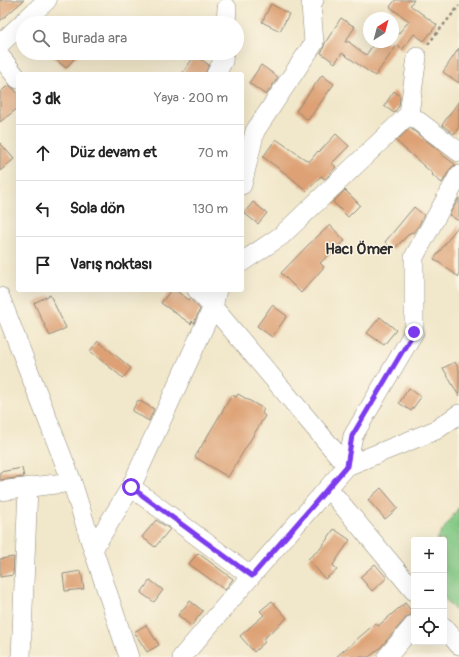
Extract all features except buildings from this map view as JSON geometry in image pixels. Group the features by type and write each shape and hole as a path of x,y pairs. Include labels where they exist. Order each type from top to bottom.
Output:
{"street":[{"path":"30,16 47,0"},
{"path":"244,169 249,129 314,43 312,5 314,0"},
{"path":"0,44 16,29"},
{"path":"0,56 16,76"},
{"path":"244,261 281,236 409,114 417,57"},
{"path":"217,72 223,60"},
{"path":"409,114 459,152"},
{"path":"347,466 352,436 414,332 414,257 459,175"},
{"path":"201,292 215,299 347,466"},
{"path":"0,297 72,482 129,657"},
{"path":"93,549 131,487 215,299"},
{"path":"182,657 347,466 436,430 459,414"},
{"path":"0,491 72,482"},
{"path":"21,657 28,487"},
{"path":"131,487 252,576"},
{"path":"328,488 411,587"},
{"path":"386,657 411,628"},
{"path":"447,631 459,645"}],"path":[{"path":"417,57 459,6"}],"green space":[{"path":"459,507 459,615 447,601 447,537 438,537"}],"district":[{"name":"Hacı Ömer","path":"359,249"}],"route":[{"path":"131,487 252,576 347,466 352,436 414,332"}]}
